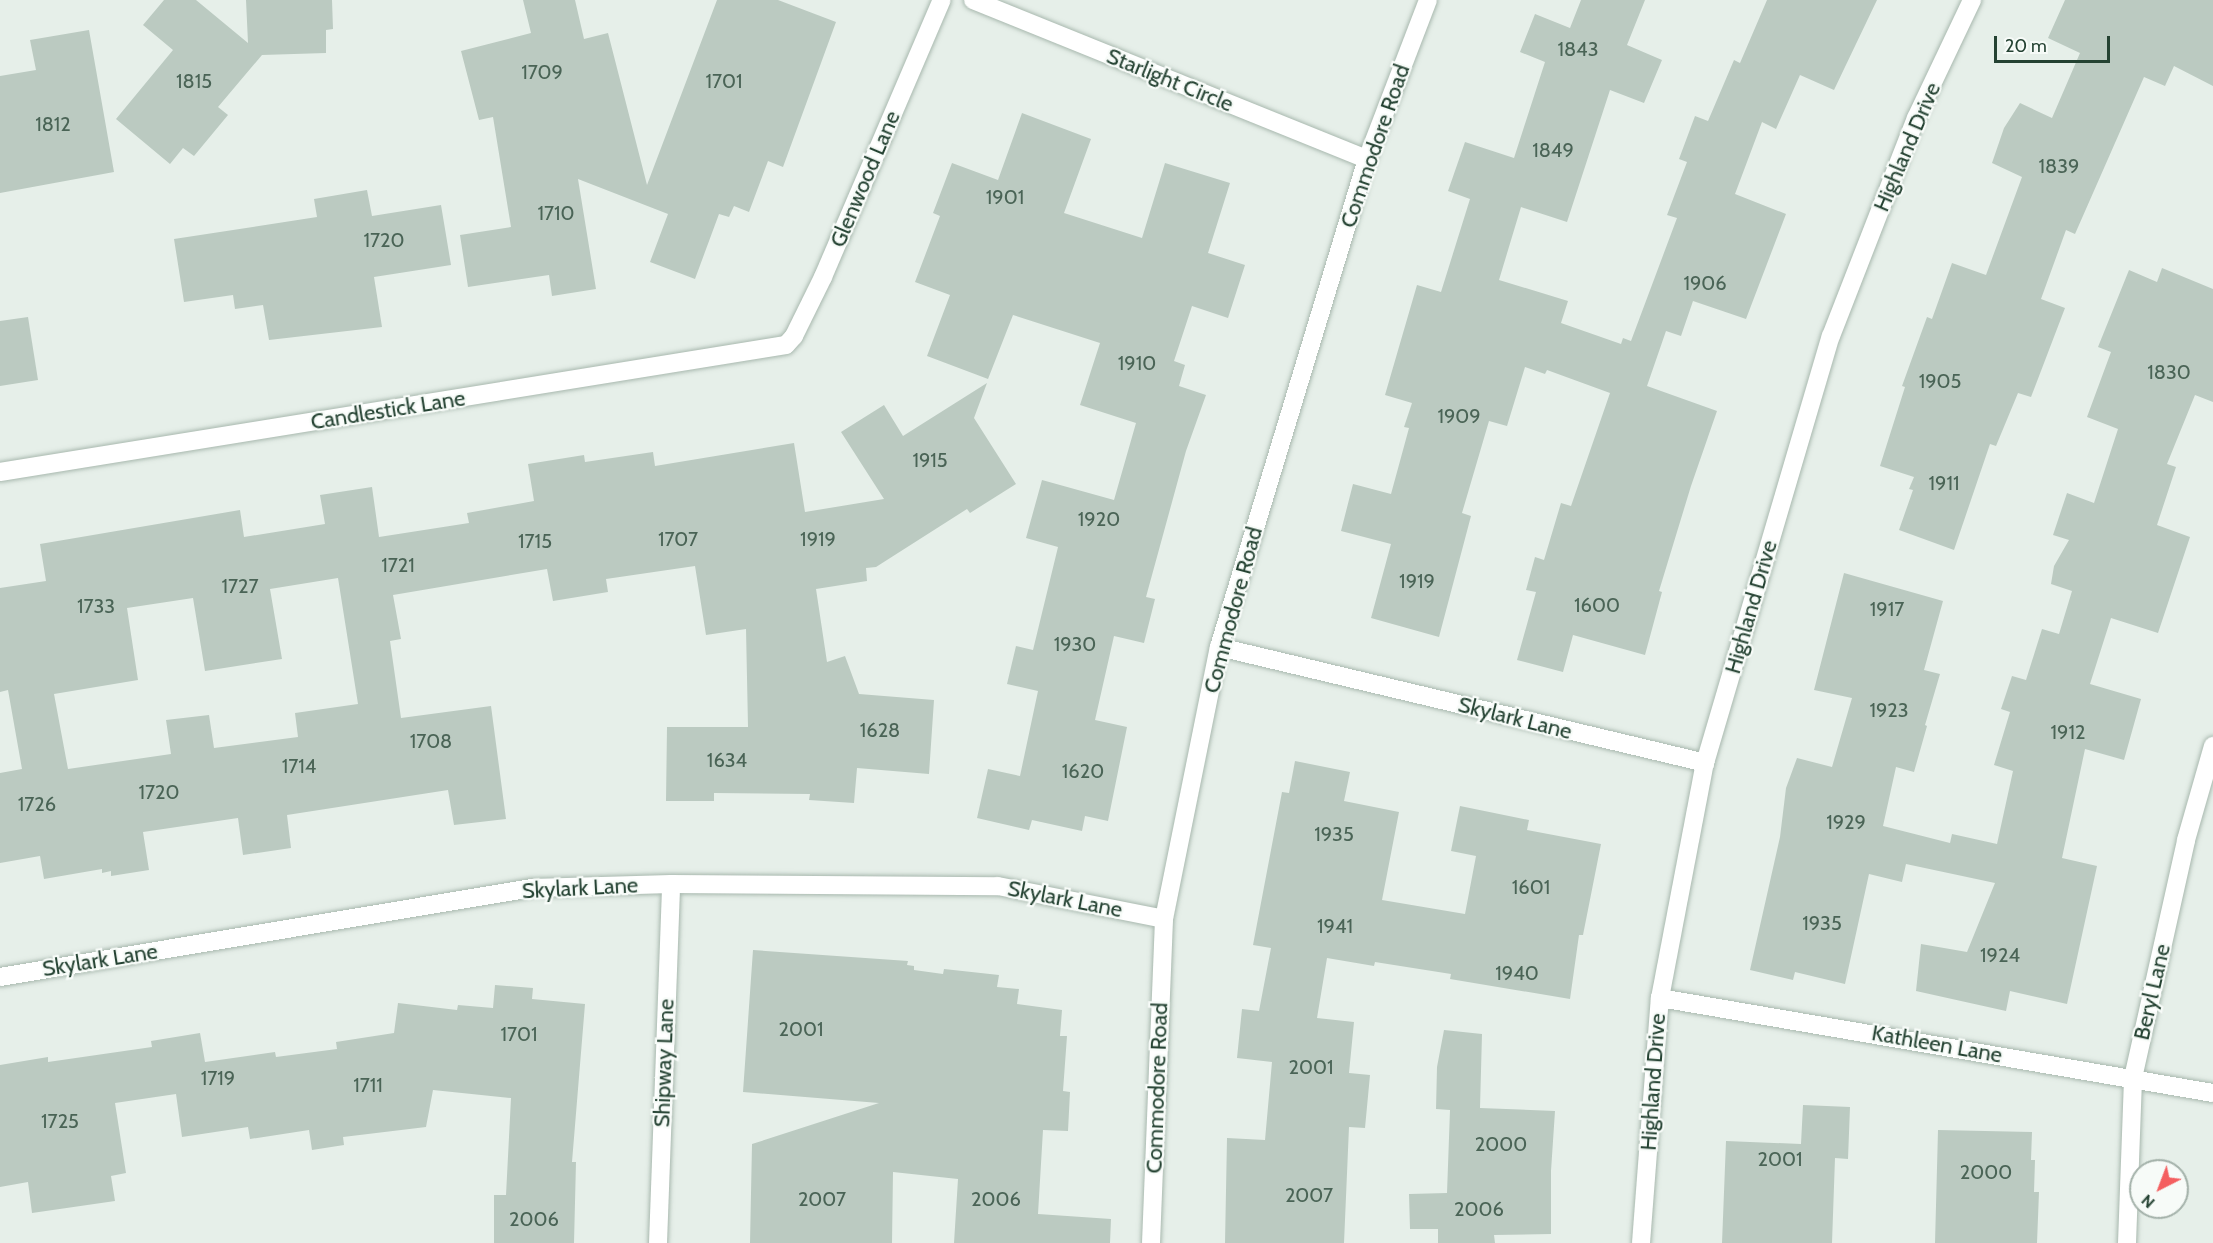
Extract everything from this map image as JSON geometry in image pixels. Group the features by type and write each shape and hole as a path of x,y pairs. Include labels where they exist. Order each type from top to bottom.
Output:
{"street":[{"name":"Glenwood Lane","path":"776,347 786,345 800,325 942,0"},
{"name":"Starlight Circle","path":"973,0 1366,159"},
{"name":"Commodore Road","path":"1151,1243 1164,919 1219,646 1366,159 1428,0"},
{"name":"Highland Drive","path":"1641,1243 1660,998 1705,764 1831,336 1916,118 1972,0"},
{"name":"Candlestick Lane","path":"0,472 776,347"},
{"name":"Skylark Lane","path":"1219,646 1705,764"},
{"name":"Beryl Lane","path":"2127,1243 2133,1077 2186,840 2213,746"},
{"name":"Skylark Lane","path":"0,977 532,888 671,884 998,886 1164,919"},
{"name":"Shipway Lane","path":"658,1243 671,884"},
{"name":"Kathleen Lane","path":"1660,998 2133,1077 2213,1093"}],"building":[{"path":"164,0 196,0 248,43 246,0 332,0 333,29 326,30 326,53 262,55 218,107 228,115 194,156 183,148 170,164 116,119 173,50 143,25"},
{"path":"523,0 575,0 584,39 608,33 647,185 717,0 778,0 836,22 783,167 768,161 749,212 734,206 729,217 719,214 695,279 650,262 668,214 578,179 596,289 552,296 549,275 468,287 460,235 511,227 493,117 479,120 461,51 531,33"},
{"path":"1581,0 1645,0 1627,45 1662,60 1644,103 1610,90 1567,222 1521,207 1499,280 1568,301 1561,323 1621,344 1623,338 1631,341 1677,218 1667,215 1687,162 1679,159 1695,116 1708,121 1734,60 1740,63 1767,0 1877,0 1834,90 1800,75 1776,129 1762,122 1735,194 1786,214 1746,319 1693,301 1681,336 1666,331 1647,386 1717,411 1659,591 1662,592 1645,655 1573,635 1563,672 1517,660 1536,592 1526,590 1535,557 1544,560 1561,503 1571,506 1610,393 1547,370 1545,374 1525,367 1507,426 1489,421 1462,513 1471,516 1439,637 1371,618 1391,544 1341,531 1353,484 1391,494 1409,428 1404,427 1412,403 1385,395 1417,285 1441,292 1470,199 1448,191 1465,142 1514,158 1545,62 1520,52 1535,14 1570,28"},
{"path":"2065,0 2213,0 2213,86 2174,66 2165,86 2144,77 2075,234 2066,230 2041,299 2065,308 2031,397 2018,393 1996,446 1990,444 1954,550 1899,530 1913,490 1909,489 1914,477 1880,466 1905,387 1902,386 1927,317 1932,319 1952,263 1986,275 2022,177 1992,163 2004,128 2020,103 2052,118 2080,53 2048,38"},
{"path":"89,30 114,172 0,193 0,76 36,70 30,40"},
{"path":"1022,113 1091,139 1064,213 1142,238 1165,163 1230,183 1208,253 1245,265 1228,318 1192,306 1174,361 1185,365 1179,386 1206,395 1186,451 1146,597 1155,599 1144,643 1114,636 1095,720 1127,727 1108,821 1085,816 1082,831 1032,820 1029,830 977,818 988,769 1020,776 1038,691 1007,684 1016,646 1033,650 1058,547 1026,538 1042,480 1114,500 1136,423 1080,405 1100,343 1013,315 988,379 927,356 950,295 915,282 940,216 933,213 952,163 998,180"},
{"path":"367,190 372,216 441,205 451,265 374,277 382,327 269,340 263,305 235,309 233,295 184,302 174,239 317,217 314,199"},
{"path":"2162,268 2213,289 2213,402 2195,395 2167,464 2176,467 2157,525 2190,537 2158,633 2111,618 2090,684 2141,699 2124,760 2085,749 2062,858 2097,866 2067,1004 2010,991 2006,1011 1916,991 1921,944 1967,952 1995,883 1906,864 1902,882 1869,874 1845,984 1795,972 1793,980 1750,970 1780,837 1786,788 1797,758 1832,767 1852,698 1814,690 1844,573 1943,601 1924,670 1940,674 1925,725 1927,726 1914,772 1896,767 1883,826 1950,843 1952,834 1997,844 2013,771 1994,765 2010,712 2001,709 2012,676 2026,680 2042,629 2059,634 2072,591 2051,584 2054,566 2069,540 2053,535 2067,493 2094,503 2118,429 2087,417 2111,352 2098,347 2129,270 2157,282"},
{"path":"28,317 38,380 0,386 0,321"},
{"path":"987,383 974,418 1016,484 970,513 967,509 876,567 866,568 867,581 816,589 827,662 845,656 859,694 934,700 929,774 857,768 854,803 809,800 810,794 714,793 714,801 666,801 667,727 748,727 746,629 706,635 695,566 606,579 608,592 553,601 547,569 393,595 401,639 390,641 401,718 491,706 506,819 454,825 448,790 287,815 291,848 243,855 238,818 143,832 149,870 111,876 111,871 102,873 102,869 44,879 40,856 0,863 0,773 22,769 8,690 0,692 0,588 46,581 40,544 240,510 244,537 325,524 320,495 372,487 379,537 469,523 467,513 534,501 528,464 584,455 585,462 653,452 655,466 794,443 805,512 884,499 841,432 884,405 903,436","holes":["338,578 358,704 295,713 298,737 214,748 209,715 166,720 171,754 68,769 54,694 138,680 127,608 193,598 205,671 282,659 270,589"]},
{"path":"1295,761 1350,772 1344,801 1399,812 1382,900 1465,914 1476,856 1451,851 1460,806 1529,820 1527,830 1601,844 1583,935 1579,935 1570,999 1450,979 1451,974 1375,962 1374,966 1327,958 1317,1018 1354,1022 1349,1073 1370,1075 1365,1128 1349,1127 1344,1243 1225,1243 1227,1138 1265,1140 1272,1062 1237,1058 1242,1009 1259,1011 1271,948 1253,945 1282,792 1289,793"},
{"path":"753,950 908,961 907,965 914,966 914,970 943,974 944,969 999,975 997,987 1019,989 1017,1004 1062,1010 1060,1036 1067,1036 1063,1091 1070,1092 1068,1131 1043,1130 1038,1214 1111,1219 1110,1243 954,1243 958,1179 893,1172 892,1243 750,1243 752,1144 879,1103 743,1092"},
{"path":"495,985 533,988 532,999 585,1004 572,1162 576,1162 574,1243 494,1243 494,1195 506,1195 511,1098 433,1090 426,1127 343,1137 344,1145 312,1150 309,1130 250,1139 248,1127 182,1137 176,1094 115,1103 126,1173 111,1176 115,1201 32,1213 28,1182 0,1187 0,1065 48,1057 48,1062 152,1047 151,1041 200,1033 205,1062 275,1052 276,1057 337,1049 336,1042 394,1033 398,1003 457,1010 458,1005 493,1008"},
{"path":"1444,1030 1482,1034 1480,1108 1555,1111 1551,1171 1551,1234 1494,1235 1495,1243 1438,1243 1438,1229 1410,1229 1409,1194 1447,1193 1450,1110 1436,1109 1437,1067"},
{"path":"1803,1105 1850,1107 1848,1159 1835,1158 1832,1243 1722,1243 1726,1141 1801,1144"},
{"path":"1938,1130 2032,1132 2031,1160 2035,1160 2034,1192 2039,1192 2037,1243 1935,1243"}]}
